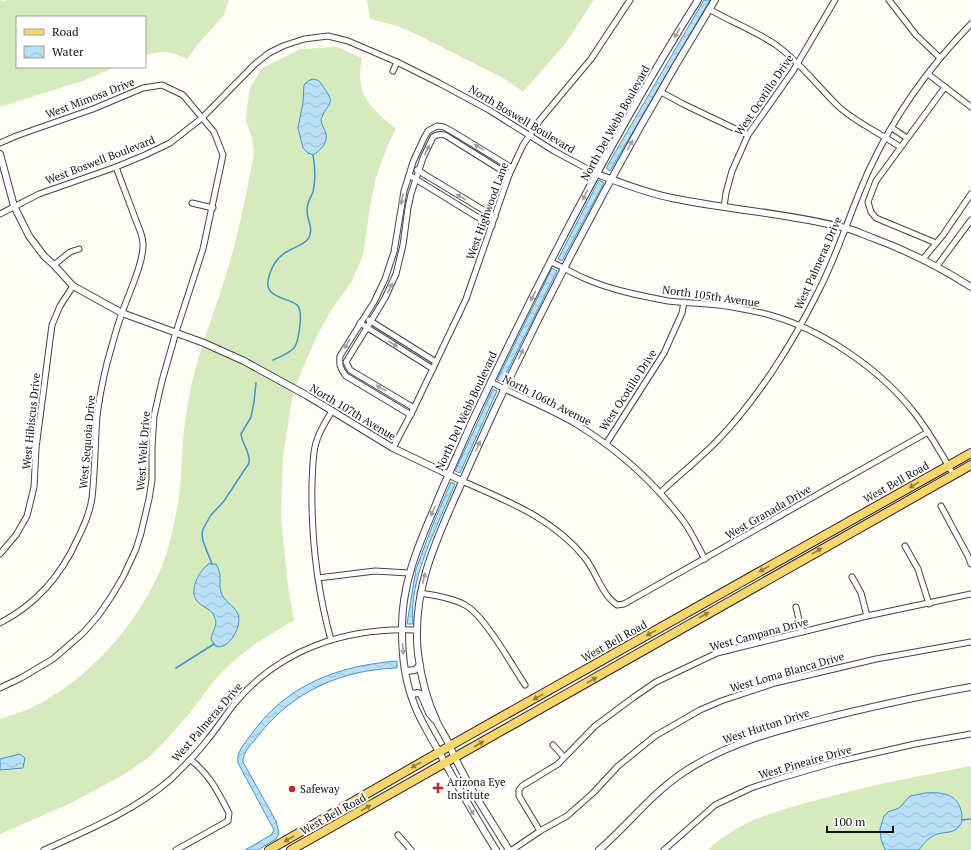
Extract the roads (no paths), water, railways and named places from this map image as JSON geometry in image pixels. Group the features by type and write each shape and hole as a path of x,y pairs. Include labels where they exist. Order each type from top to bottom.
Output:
{"main road":[{"name":"West Bell Road","path":"269,850 439,752 971,453"},
{"name":"West Bell Road","path":"291,850 445,764 971,464"},
{"path":"333,813 339,823"}],"street":[{"name":"West Highwood Lane","path":"393,448 411,415 466,299 509,175 529,135 591,59 630,0"},
{"path":"509,850 470,788 454,758 426,692 420,665 418,630 420,593 434,547 462,481 504,389 564,268 611,179 715,0"},
{"name":"West Ocotillo Drive","path":"724,208 726,193 732,171 748,135 797,64 835,0"},
{"path":"889,0 916,35 940,58"},
{"name":"North Del Webb Boulevard","path":"496,850 445,764 413,701 406,671 402,630 405,591 409,573 420,540 447,474 551,262 597,174 695,1"},
{"path":"709,9 766,38 788,55 849,115 900,147"},
{"name":"West Palmeras Drive","path":"660,493 716,442 734,422 773,369 800,326 820,290 870,168 886,137 940,58 971,24"},
{"name":"North Boswell Boulevard","path":"202,118 255,64 269,53 283,46 304,39 328,36 348,41 397,62 458,93 489,110 560,154 597,174 644,191 671,198 724,208 790,216 846,228 901,248 923,258 971,286"},
{"path":"393,71 397,62"},
{"path":"928,74 971,107"},
{"name":"West Mimosa Drive","path":"0,143 93,109 143,88 162,85 183,95 202,118"},
{"path":"936,243 876,218 871,212 868,202 876,181 945,87"},
{"path":"662,92 683,104 748,135"},
{"name":"West Boswell Boulevard","path":"0,214 39,194 116,167 145,155 170,143 202,118"},
{"name":"West Welk Drive","path":"0,688 36,670 53,659 98,616 123,578 141,533 152,480 154,416 176,332 203,249 213,208 223,155 214,132 202,118"},
{"path":"411,415 346,376 340,367 340,356 380,290 390,268 395,248 402,202 412,167 428,131 437,126 444,127 453,132 512,168"},
{"path":"892,128 907,138"},
{"path":"414,408 350,370 346,362 385,298 396,274 403,246 408,208 418,171 434,137 436,134 440,134 445,135 509,175"},
{"name":"North 107th Avenue","path":"0,154 14,206 29,236 44,256 73,286 122,313 176,332 244,361 306,395 393,448 539,517 562,534 585,558 610,600 617,605"},
{"name":"West Sequoia Drive","path":"0,623 15,616 32,603 49,585 69,558 84,528 92,500 97,416 107,364 122,313 135,278 144,243 116,167"},
{"path":"412,167 494,217"},
{"path":"409,175 492,226"},
{"path":"923,258 943,235 971,194"},
{"path":"192,203 213,208"},
{"path":"937,266 971,220"},
{"path":"54,265 70,252 79,249"},
{"name":"North 105th Avenue","path":"551,262 587,280 618,289 647,297 719,305 761,313 800,326 826,339 879,376 902,398 928,432 953,474"},
{"name":"West Hibiscus Drive","path":"0,554 16,534 27,516 34,487 36,448 52,325 60,306 73,286"},
{"name":"West Ocotillo Drive","path":"606,444 664,353 682,313 684,302"},
{"path":"364,316 436,362"},
{"path":"360,323 433,369"},
{"name":"North 106th Avenue","path":"491,382 568,420 606,444 627,460 660,493 685,523 705,559"},
{"path":"331,640 322,603 318,578 312,518 313,459 316,442 319,433 332,411"},
{"name":"West Granada Drive","path":"617,605 624,604 705,559 928,432"},
{"path":"941,506 970,555 971,564"},
{"path":"905,546 918,569 929,604"},
{"path":"318,578 375,571 409,573"},
{"path":"852,577 861,593 867,616"},
{"path":"420,593 465,605 478,616 525,685"},
{"name":"West Campana Drive","path":"540,831 519,796 519,790 522,786 558,764 595,726 634,696 656,682 717,653 867,616 971,594"},
{"path":"796,607 802,632"},
{"name":"West Palmeras Drive","path":"44,850 91,829 133,806 169,780 191,760 209,739 236,702 263,676 285,660 298,653 331,640 372,631 418,630"},
{"name":"West Loma Blanca Drive","path":"512,850 540,831 567,816 593,793 618,766 655,736 700,710 775,683 876,658 971,642"},
{"path":"406,671 415,670 420,665"},
{"name":"West Hutton Drive","path":"599,850 658,792 682,773 720,751 762,736 817,720 889,702 971,687"},
{"path":"411,694 421,694 429,713 437,721"},
{"name":"West Pineaire Drive","path":"664,850 715,805 751,788 836,762 915,744 971,734"},
{"path":"553,745 564,757"},
{"path":"176,850 228,821 230,817 211,780 200,767 191,760"},
{"path":"398,835 411,850"}],"water":[{"path":"704,0 710,0 610,171 606,168"},
{"path":"313,79 321,83 330,98 330,104 321,119 326,134 325,144 313,155 308,153 303,148 298,128 303,102 304,85"},
{"path":"599,180 604,183 562,261 558,259"},
{"path":"552,268 557,271 502,382 497,380"},
{"path":"493,389 497,391 460,473 455,471"},
{"path":"451,482 455,484 426,552 415,589 413,624 407,624 416,569"},
{"path":"210,563 216,564 220,575 220,588 222,595 234,608 239,618 237,630 234,636 225,645 220,647 215,646 211,639 216,623 214,615 197,601 194,591 196,580 202,570"},
{"path":"397,661 397,668 357,673 320,686 303,695 272,720 246,751 243,762 276,821 279,833 276,839 258,850 245,850 271,835 274,830 238,763 238,756 241,749 264,718 296,691 314,681 333,673 353,668"},
{"path":"20,754 25,758 23,768 0,770 0,759"},
{"path":"925,793 942,793 956,800 959,804 962,820 958,828 952,832 932,836 919,850 885,850 881,839 880,829 884,816 888,812 899,808 910,796"}],"waterway":[{"path":"273,360 287,354 294,348 299,333 300,315 298,306 295,303 275,295 268,287 268,281 271,271 278,259 286,252 304,243 310,235 311,232 307,209 315,183 313,155"},
{"path":"212,564 203,541 203,529 211,515 224,501 249,463 248,452 241,434 251,417 256,383"},
{"path":"176,668 214,644"},
{"path":"962,820 971,819"}],"place":[{"name":"Arizona Eye Institute","path":"438,788"},
{"name":"Safeway","path":"292,789"}]}
